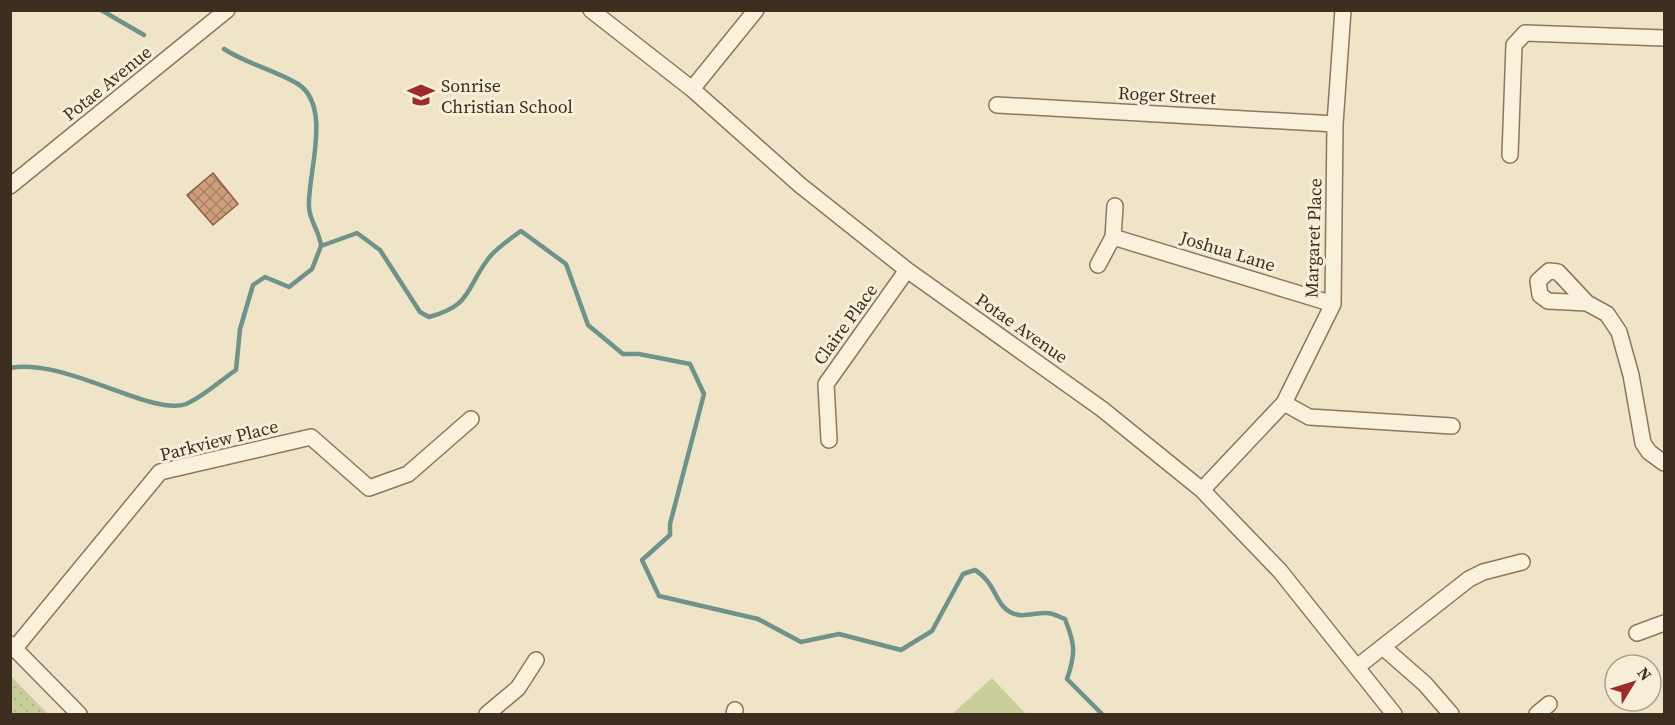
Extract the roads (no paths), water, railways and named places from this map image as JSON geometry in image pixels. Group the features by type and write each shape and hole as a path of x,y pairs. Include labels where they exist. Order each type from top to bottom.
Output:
{"street":[{"name":"Potae Avenue","path":"10,186 227,10"},
{"name":"Potae Avenue","path":"591,10 692,89 800,185 907,270 1102,409 1202,490 1280,572 1394,714"},
{"path":"692,89 756,10"},
{"name":"Margaret Place","path":"1202,490 1284,403 1333,304 1335,124 1342,10"},
{"path":"1510,155 1514,45 1525,33 1665,38"},
{"name":"Roger Street","path":"997,105 1335,124"},
{"path":"1098,265 1113,237 1115,206"},
{"name":"Joshua Lane","path":"1113,237 1333,304"},
{"name":"Claire Place","path":"829,440 826,384 907,270"},
{"path":"1587,303 1607,314 1619,332 1630,375 1642,443 1648,452 1665,463"},
{"path":"1284,403 1309,417 1452,426"},
{"name":"Parkview Place","path":"13,646 160,472 311,437 369,488 408,474 471,419"},
{"path":"1357,668 1469,579 1483,572 1522,562"},
{"path":"1637,633 1665,623"},
{"path":"13,646 79,714"},
{"path":"1384,648 1425,684 1451,714"},
{"path":"487,714 518,688 537,660"},
{"path":"1537,714 1549,705"}],"waterway":[{"path":"101,10 144,35"},
{"path":"224,49 289,79 298,84 308,95 314,108 316,125 309,207 321,246"},
{"path":"10,368 32,367 56,371 151,402 171,406 186,404 236,370 240,329 253,285 265,277 289,287 312,269 321,246 357,233 380,250 420,312 429,317 460,302 491,255 521,231 566,264 588,325 623,354 639,354 690,364 704,394 670,524 670,535 642,560 659,596 758,619 801,642 839,634 901,650 932,631 963,574 975,570 982,575 1001,604 1010,612 1024,615 1049,613 1065,619 1073,649 1067,679 1102,714"}],"place":[{"name":"Sonrise Christian School","path":"421,95"}]}
